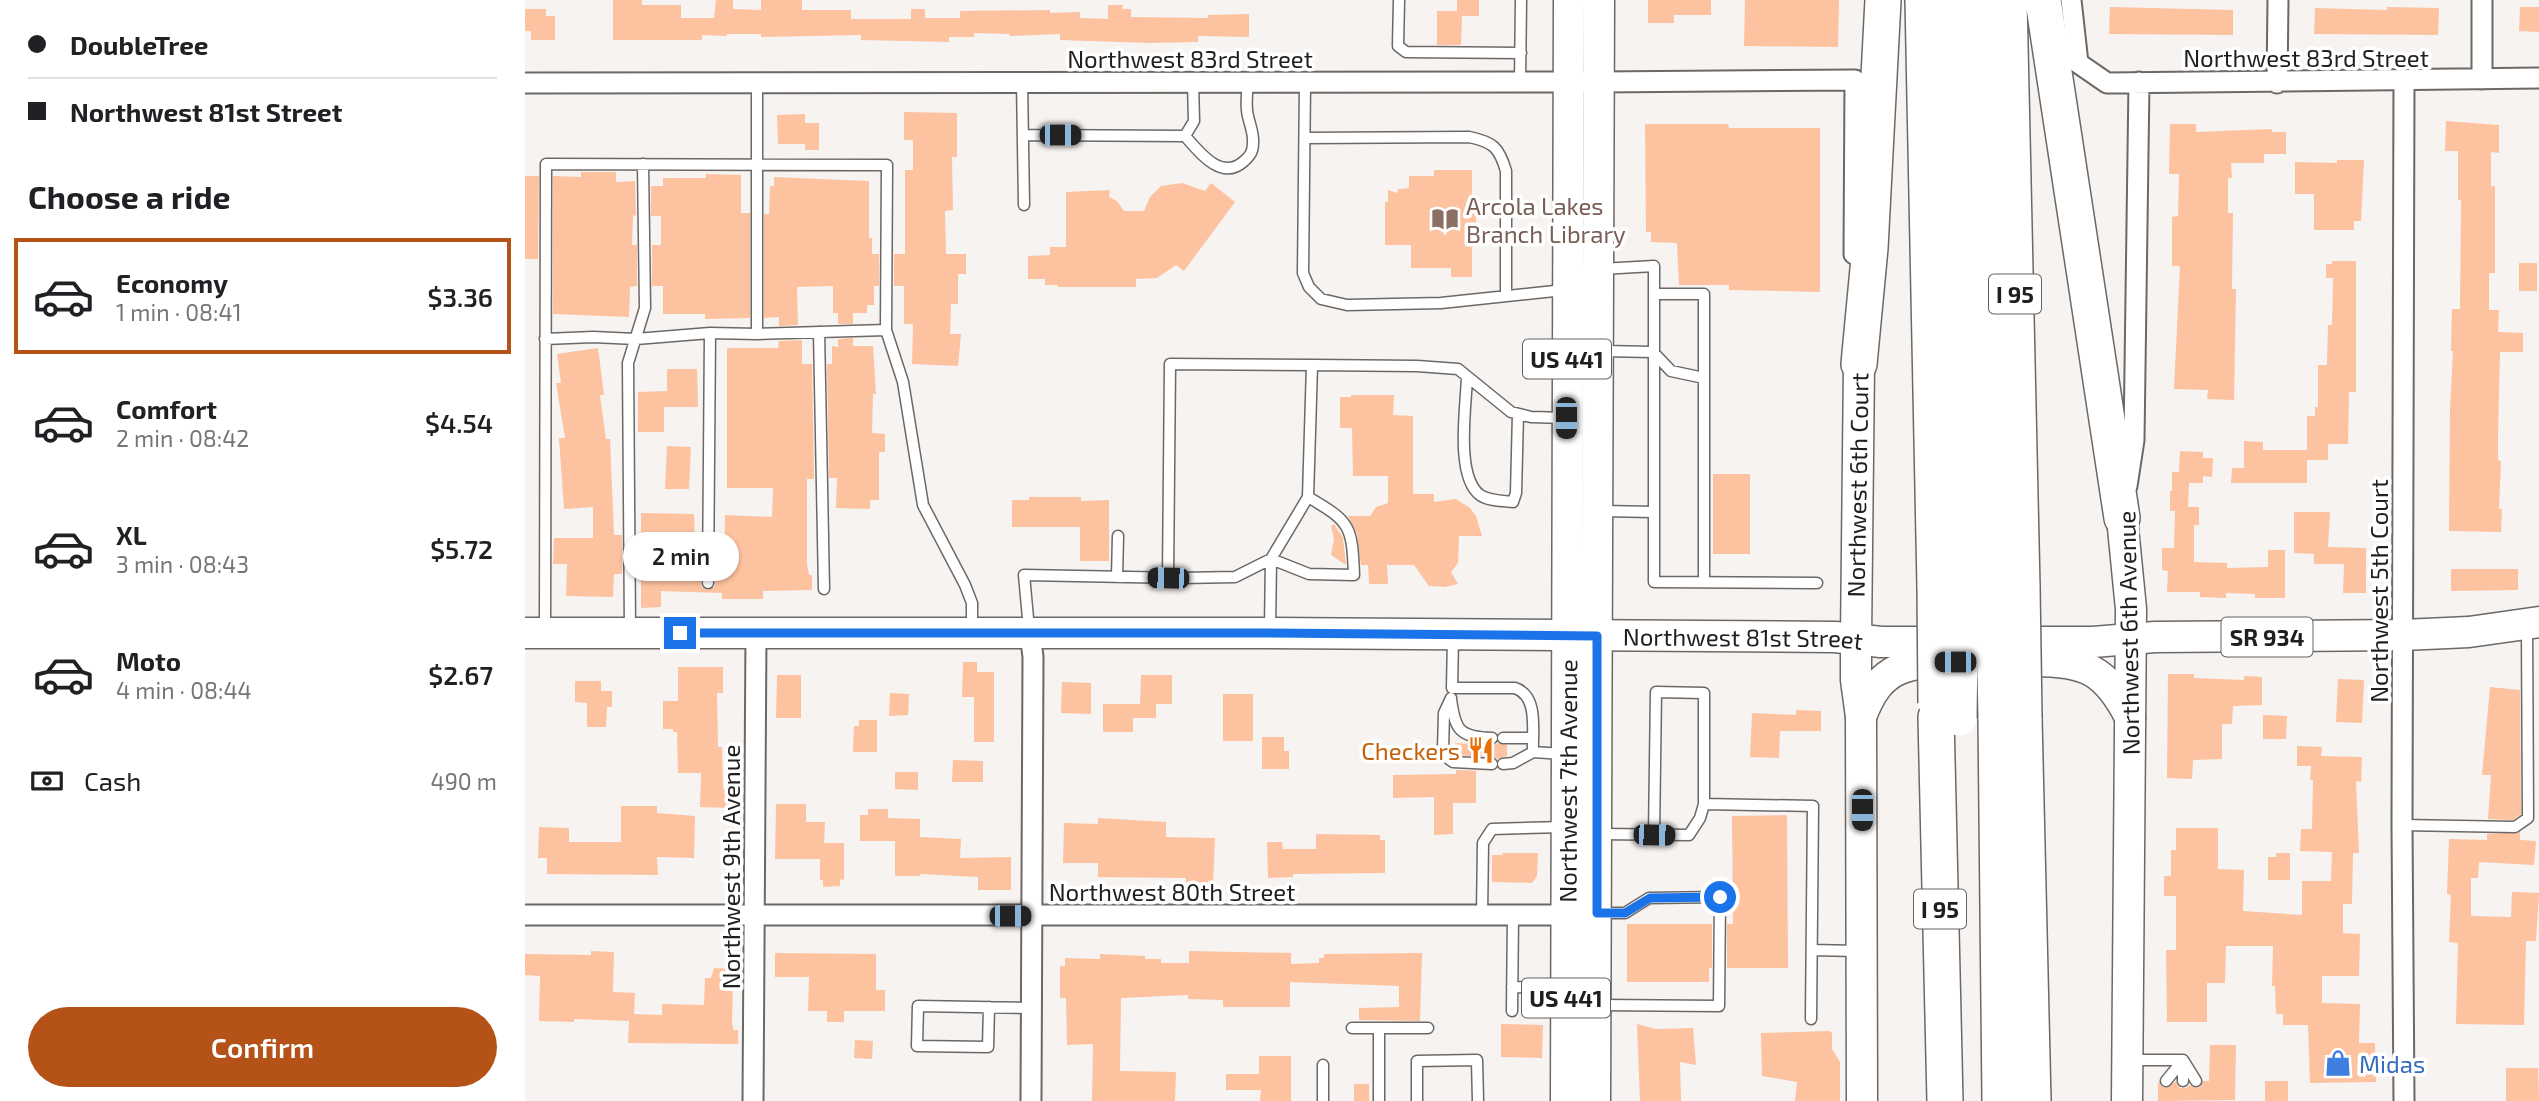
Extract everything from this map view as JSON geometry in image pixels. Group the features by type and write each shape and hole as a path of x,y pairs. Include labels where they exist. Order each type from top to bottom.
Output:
{"highway":[{"path":"1859,364 1870,248 1883,0"},
{"name":"I 95","path":"1923,0 1977,585 2010,718 2033,1101"},
{"path":"1950,0 1977,585"},
{"path":"1977,585 1981,0"},
{"name":"I 95","path":"1945,1101 1948,718 1977,585 2009,0"},
{"path":"2043,0 2122,518"},
{"path":"1948,718 1967,1101"},
{"path":"2000,1101 2010,718"}],"main road":[{"name":"Northwest 7th Avenue","path":"1566,1101 1569,0"},
{"name":"Northwest 7th Avenue","path":"1595,1101 1599,0"},
{"name":"Northwest 6th Court","path":"1859,364 1856,680 1861,717 1862,1101"},
{"name":"Northwest 6th Avenue","path":"2122,518 2131,609 2127,1101"},
{"name":"Northwest 81st Street","path":"535,633 1453,634 1856,639 1881,642 2040,642 2403,635 2469,632 2533,623"},
{"path":"1861,717 1866,702 1881,679 1903,666 1932,662 2049,661 2071,662 2098,673 2119,696 2130,717"}],"street":[{"name":"Northwest 83rd Street","path":"2071,0 2078,63 2107,83 2539,78"},
{"path":"2277,83 2278,0"},
{"path":"2482,0 2482,79"},
{"name":"Northwest 83rd Street","path":"525,83 1599,82 1855,79"},
{"name":"Northwest 6th Court","path":"1855,79 1853,247 1859,364"},
{"name":"Northwest 5th Court","path":"2404,81 2404,1101"},
{"name":"Northwest 6th Avenue","path":"2122,518 2134,440 2139,82"},
{"name":"Northwest 9th Avenue","path":"753,1101 756,633"},
{"path":"1030,633 1033,657 1031,1101"},
{"name":"Northwest 80th Street","path":"525,915 1566,915"}],"lane":[{"path":"1399,0 1398,46 1406,51 1521,52"},
{"path":"1520,82 1521,0"},
{"path":"757,82 757,334"},
{"path":"1023,82 1024,205"},
{"path":"1185,136 1194,121 1193,82"},
{"path":"1023,135 1185,136 1202,155 1222,169 1237,167 1250,156 1253,145 1247,113 1248,82"},
{"path":"1305,82 1303,273 1309,288 1321,299 1347,305 1441,303 1568,289"},
{"path":"1305,138 1469,137 1487,141 1500,153 1506,171 1506,294"},
{"path":"535,633 545,339 546,164 887,165 886,330 903,382 923,505 965,585 972,604 972,633"},
{"path":"630,633 628,363 645,308 643,164"},
{"path":"1598,269 1654,266 1654,582 1817,583"},
{"path":"1654,293 1704,294 1704,582"},
{"path":"545,339 636,339 710,333 886,330"},
{"path":"819,332 824,589"},
{"path":"708,583 710,333"},
{"path":"1598,351 1653,352 1671,371 1704,378"},
{"path":"1168,578 1170,364 1417,366 1458,369 1511,412 1531,417 1566,418"},
{"path":"1270,633 1271,559 1308,497 1312,365"},
{"path":"1467,377 1464,466 1468,481 1481,495 1492,500 1513,502 1516,494 1518,414"},
{"path":"1030,633 1024,575 1235,577 1271,559 1309,574 1354,575 1352,537 1337,515 1308,497"},
{"path":"1597,511 1654,512"},
{"path":"1117,577 1118,536"},
{"path":"2402,825 2515,827 2528,818 2533,623"},
{"path":"1453,634 1451,693 1458,729 1475,737 1532,738"},
{"path":"1451,693 1515,688 1524,691 1531,702 1533,752"},
{"path":"1596,834 1654,835 1689,835 1700,818 1704,804 1704,693 1656,692 1654,835"},
{"path":"1451,693 1444,713 1443,750 1446,757 1453,762 1513,763 1533,752 1567,754"},
{"path":"1704,804 1813,806 1811,1019"},
{"path":"1482,915 1483,843 1492,829 1566,827"},
{"path":"1596,1004 1719,1006 1720,897 1650,898 1625,913 1597,913"},
{"path":"1512,1011 1513,915"},
{"path":"1812,950 1861,951"},
{"path":"1512,987 1566,988"},
{"path":"989,1007 988,1047 917,1046 918,1006 989,1007 1031,1008"},
{"path":"1352,1028 1428,1028"},
{"path":"1378,1101 1379,1028"},
{"path":"1417,1101 1417,1061 1477,1060 1478,1101"},
{"path":"2128,1060 2183,1060"},
{"path":"2183,1060 2183,1081"},
{"path":"2183,1060 2196,1081"},
{"path":"2165,1081 2183,1060"},
{"path":"1323,1065 1323,1101"}],"building":[{"path":"613,0 642,0 642,5 681,5 681,18 714,18 716,0 733,0 733,9 761,10 761,0 802,0 802,10 851,10 851,19 911,19 911,9 925,9 925,18 960,18 960,11 1050,10 1050,13 1080,12 1080,18 1108,19 1108,5 1123,5 1122,9 1131,9 1131,17 1208,18 1208,15 1249,14 1249,37 1198,36 1198,42 1149,43 1060,40 1060,34 1010,36 974,33 974,37 949,37 949,42 861,40 861,35 761,37 761,34 702,35 702,40 613,40"},
{"path":"1457,0 1479,0 1479,16 1462,16 1461,45 1437,45 1437,11 1457,11"},
{"path":"1648,0 1711,0 1711,15 1674,15 1674,23 1648,23"},
{"path":"1745,0 1839,0 1838,47 1744,46"},
{"path":"2110,7 2233,10 2233,35 2109,34"},
{"path":"2387,7 2439,8 2438,35 2314,34 2315,8 2387,10"},
{"path":"2520,7 2539,7 2539,32 2519,31"},
{"path":"525,9 546,9 546,16 555,16 555,40 531,40 531,31 525,31"},
{"path":"904,112 957,113 957,157 952,157 953,210 945,211 946,254 966,254 966,274 958,274 958,304 951,304 950,334 961,334 958,366 912,364 913,324 904,324 904,286 894,286 894,254 905,254 905,170 913,170 913,140 904,140"},
{"path":"805,114 805,123 819,123 819,150 805,150 805,144 778,144 777,115"},
{"path":"2446,121 2499,125 2499,153 2491,152 2491,186 2495,186 2495,273 2489,273 2489,310 2499,310 2498,332 2523,333 2523,352 2500,352 2498,460 2501,461 2501,532 2449,531 2452,309 2460,309 2461,200 2458,200 2458,151 2445,151"},
{"path":"1645,124 1820,128 1820,292 1729,290 1729,285 1679,285 1677,243 1651,242 1651,232 1646,232"},
{"path":"2170,124 2196,124 2196,132 2272,129 2272,132 2286,132 2286,154 2264,154 2264,163 2231,163 2232,178 2228,178 2228,213 2233,213 2232,289 2236,289 2234,400 2207,399 2208,390 2174,389 2180,266 2172,266 2172,217 2178,216 2179,174 2169,174"},
{"path":"2337,160 2364,160 2361,221 2354,221 2354,230 2314,230 2314,194 2295,194 2295,162 2337,163"},
{"path":"1434,170 1472,170 1472,200 1476,200 1476,246 1472,247 1472,277 1451,277 1451,268 1411,268 1411,245 1385,245 1385,202 1388,202 1388,190 1397,193 1398,189 1409,188 1409,176 1434,176"},
{"path":"581,172 616,172 616,182 635,181 636,216 633,215 632,245 637,245 637,286 630,287 629,317 553,314 553,176 581,177"},
{"path":"706,174 741,175 741,213 750,213 750,318 705,319 705,314 663,314 663,286 652,286 652,245 661,245 661,216 651,216 651,186 663,186 663,178 706,178"},
{"path":"525,176 539,176 538,259 525,259"},
{"path":"774,177 869,181 869,238 872,238 872,254 879,254 879,286 874,286 874,305 867,305 867,313 853,313 853,324 838,324 838,313 833,313 833,286 797,287 798,325 779,326 779,317 764,318 764,214 769,214 770,186 774,186"},
{"path":"1182,183 1205,191 1211,183 1235,202 1184,271 1176,265 1157,278 1136,279 1136,287 1058,287 1045,285 1045,279 1028,279 1028,256 1050,255 1050,247 1066,247 1066,192 1110,190 1109,197 1117,201 1124,211 1144,211 1150,197 1161,186"},
{"path":"2332,261 2356,261 2356,392 2349,392 2348,444 2328,444 2328,460 2307,460 2307,483 2231,483 2232,468 2244,468 2244,441 2263,442 2263,450 2307,450 2307,416 2315,416 2315,407 2318,407 2318,365 2327,365 2328,325 2332,325 2333,278 2326,278 2326,264 2332,264"},
{"path":"2519,263 2537,263 2537,291 2519,291"},
{"path":"853,338 853,346 873,346 876,394 873,394 872,433 885,434 885,452 879,452 879,500 870,500 870,509 836,508 837,478 829,478 827,364 832,364 832,346 838,347 838,339"},
{"path":"802,340 802,364 812,364 814,479 807,479 807,564 809,575 812,575 812,590 763,591 763,599 722,599 722,593 661,591 661,607 641,608 641,574 637,574 637,535 641,534 641,513 694,514 696,575 701,575 701,586 707,590 715,586 716,575 724,575 725,515 772,517 773,488 727,488 727,348 778,348 779,341"},
{"path":"598,348 604,395 600,395 606,439 610,439 614,535 622,535 622,574 614,574 613,597 566,596 567,564 553,564 554,538 593,538 593,507 564,509 559,438 565,438 556,383 561,383 557,354"},
{"path":"667,369 697,369 698,407 664,407 664,432 638,432 638,392 667,391"},
{"path":"1394,395 1393,415 1413,416 1413,494 1434,494 1434,502 1456,499 1470,508 1476,516 1482,536 1459,536 1458,563 1451,572 1458,584 1429,586 1414,565 1387,565 1388,584 1369,584 1368,565 1361,565 1357,534 1348,516 1370,516 1376,507 1388,503 1388,476 1353,476 1352,428 1340,428 1340,397"},
{"path":"667,446 691,447 689,489 665,489"},
{"path":"2180,451 2203,452 2203,458 2213,458 2212,477 2203,476 2203,483 2189,483 2188,507 2199,507 2199,525 2194,525 2194,562 2227,563 2227,568 2268,567 2268,550 2285,550 2285,598 2255,598 2255,594 2226,593 2226,598 2200,597 2200,592 2167,592 2168,571 2162,570 2162,548 2174,548 2175,511 2170,511 2170,491 2172,472 2179,472"},
{"path":"1713,474 1750,474 1750,554 1713,554"},
{"path":"1029,497 1109,500 1109,561 1080,561 1080,527 1012,527 1012,500 1029,500"},
{"path":"2294,512 2330,512 2328,547 2366,548 2366,593 2343,593 2344,564 2314,564 2314,554 2294,553"},
{"path":"1334,524 1343,538 1346,565 1331,555 1334,539 1331,526"},
{"path":"2451,569 2518,569 2518,590 2451,591"},
{"path":"963,662 977,662 977,672 994,672 994,742 974,742 974,697 962,697"},
{"path":"678,667 723,667 723,693 717,693 718,747 722,747 723,789 731,790 731,808 700,807 701,773 678,773 677,732 663,729 663,701 678,701"},
{"path":"2168,674 2244,680 2244,676 2262,677 2262,705 2233,706 2232,724 2222,724 2222,759 2193,760 2192,779 2167,778"},
{"path":"777,675 801,675 801,718 776,718"},
{"path":"1141,675 1172,675 1172,704 1156,704 1156,718 1133,718 1133,732 1103,732 1103,704 1140,704"},
{"path":"2338,679 2364,680 2362,723 2336,722"},
{"path":"575,681 601,681 601,691 612,691 612,707 607,707 606,727 587,727 587,703 575,702"},
{"path":"1062,682 1091,683 1091,714 1061,713"},
{"path":"2490,687 2520,690 2521,814 2513,820 2488,819 2491,775 2482,775"},
{"path":"890,693 909,694 908,715 889,716"},
{"path":"1223,694 1253,694 1253,741 1223,741"},
{"path":"1796,710 1821,711 1821,731 1780,731 1779,758 1750,757 1752,713 1796,715"},
{"path":"2263,715 2287,716 2286,739 2263,739"},
{"path":"859,720 877,720 877,752 853,752 854,726 859,726"},
{"path":"1262,737 1284,737 1284,751 1289,751 1289,769 1262,769"},
{"name":"Checkers","path":"1455,743 1507,745 1507,756 1497,759 1456,755"},
{"path":"2297,746 2322,747 2321,756 2362,757 2361,782 2356,781 2359,853 2353,853 2352,904 2343,904 2343,933 2360,934 2359,976 2322,976 2322,1003 2360,1004 2359,1043 2375,1043 2376,1082 2310,1083 2308,1025 2283,1025 2283,1014 2276,1014 2275,986 2272,986 2273,946 2226,946 2225,983 2207,983 2207,1022 2167,1022 2166,950 2176,950 2176,896 2164,896 2164,876 2171,876 2171,850 2176,850 2176,828 2218,828 2218,869 2244,870 2243,911 2302,915 2302,881 2331,881 2332,852 2300,851 2301,829 2312,829 2313,780 2310,780 2311,766 2297,766"},
{"path":"953,760 983,761 983,782 952,782"},
{"path":"1456,770 1488,771 1476,771 1476,803 1453,803 1453,834 1434,835 1434,797 1393,798 1393,775 1456,774"},
{"path":"895,772 918,772 918,790 895,789"},
{"path":"776,804 806,804 806,822 825,822 824,843 844,843 844,880 840,879 840,886 823,887 823,880 820,880 820,859 775,859"},
{"path":"621,806 657,806 657,813 695,816 694,858 657,857 658,875 547,874 547,858 538,858 539,827 569,828 569,842 621,842"},
{"path":"868,809 888,809 888,818 920,819 920,837 961,839 960,858 1011,857 1011,890 978,890 978,877 920,874 895,876 895,841 860,841 860,815 868,815"},
{"path":"1787,815 1788,968 1727,968 1727,924 1733,924 1732,816"},
{"path":"1098,818 1166,822 1166,837 1215,838 1213,883 1186,883 1186,878 1098,877 1098,863 1063,863 1064,823 1098,824"},
{"path":"2520,832 2520,840 2536,841 2534,865 2479,862 2478,878 2471,878 2471,916 2511,917 2512,892 2539,893 2536,941 2526,941 2524,1025 2456,1024 2458,943 2449,942 2449,839 2487,840 2487,834"},
{"path":"1316,834 1380,835 1380,840 1385,840 1385,873 1293,874 1293,877 1268,878 1267,842 1282,842 1283,849 1316,849"},
{"path":"1502,853 1538,853 1537,876 1532,883 1492,882 1492,855 1503,855"},
{"path":"2276,853 2290,853 2290,880 2268,880 2268,857 2276,857"},
{"path":"1627,924 1712,924 1712,968 1709,968 1709,982 1627,982"},
{"path":"591,951 614,952 613,992 635,993 634,1014 662,1015 662,1004 704,1005 705,978 711,978 714,968 729,969 729,975 733,975 732,1025 733,1030 738,1030 738,1044 628,1043 629,1021 539,1021 540,976 525,975 525,954 591,955"},
{"path":"1189,951 1291,953 1291,964 1319,963 1319,958 1324,958 1324,954 1422,953 1420,1021 1359,1020 1359,1008 1399,1007 1399,986 1290,982 1290,1007 1223,1007 1223,1000 1188,999 1188,995 1121,998 1120,1071 1176,1072 1175,1101 1092,1101 1093,1044 1067,1045 1066,998 1060,998 1060,966 1065,966 1065,958 1100,959 1100,954 1145,956 1145,959 1161,959 1161,963 1189,963"},
{"path":"775,953 876,954 876,990 885,990 885,1011 844,1011 844,1022 827,1022 827,1011 808,1011 809,977 775,977"},
{"path":"1501,1024 1543,1025 1542,1058 1501,1057"},
{"path":"1637,1024 1656,1029 1693,1028 1696,1065 1680,1062 1681,1101 1640,1101"},
{"path":"1761,1033 1832,1033 1832,1049 1840,1062 1840,1101 1795,1101 1797,1082 1762,1076"},
{"path":"855,1040 873,1041 872,1059 854,1058"},
{"path":"2210,1045 2236,1045 2235,1100 2158,1101 2158,1081 2166,1088 2176,1081 2180,1088 2189,1085 2196,1088 2200,1087 2203,1081 2209,1081"},
{"path":"1259,1056 1291,1056 1291,1101 1260,1101 1261,1090 1226,1090 1226,1074 1259,1074"},
{"path":"2506,1068 2538,1068 2539,1101 2506,1101"},
{"path":"2265,1081 2288,1081 2288,1101 2265,1101"},
{"path":"1354,1084 1369,1084 1369,1101 1354,1101"}],"place":[{"name":"Arcola Lakes Branch Library","path":"1445,219"},
{"name":"Checkers","path":"1481,750"},
{"name":"Midas","path":"2338,1063"}],"route":[{"path":"680,633 1597,636 1597,913 1625,913 1650,898 1720,897"}]}
